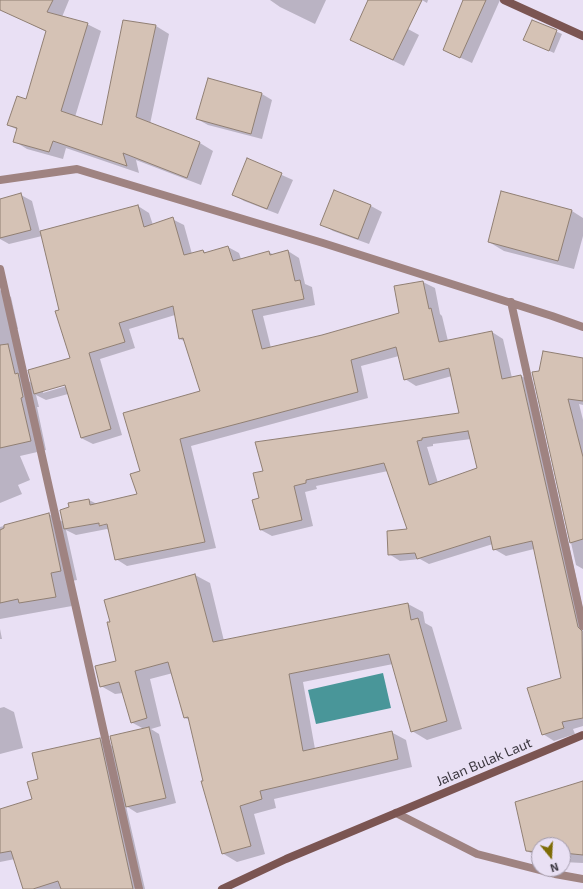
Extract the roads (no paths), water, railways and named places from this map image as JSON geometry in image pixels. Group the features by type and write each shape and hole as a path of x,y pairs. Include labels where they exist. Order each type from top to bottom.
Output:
{"street":[{"path":"504,0 583,36"},
{"path":"0,180 77,169 316,240 511,302 583,327"},
{"path":"0,269 139,889"},
{"path":"511,302 583,626"},
{"name":"Jalan Bulak Laut","path":"222,889 286,859 583,735"},
{"path":"396,813 478,854 555,874 583,879"}]}
